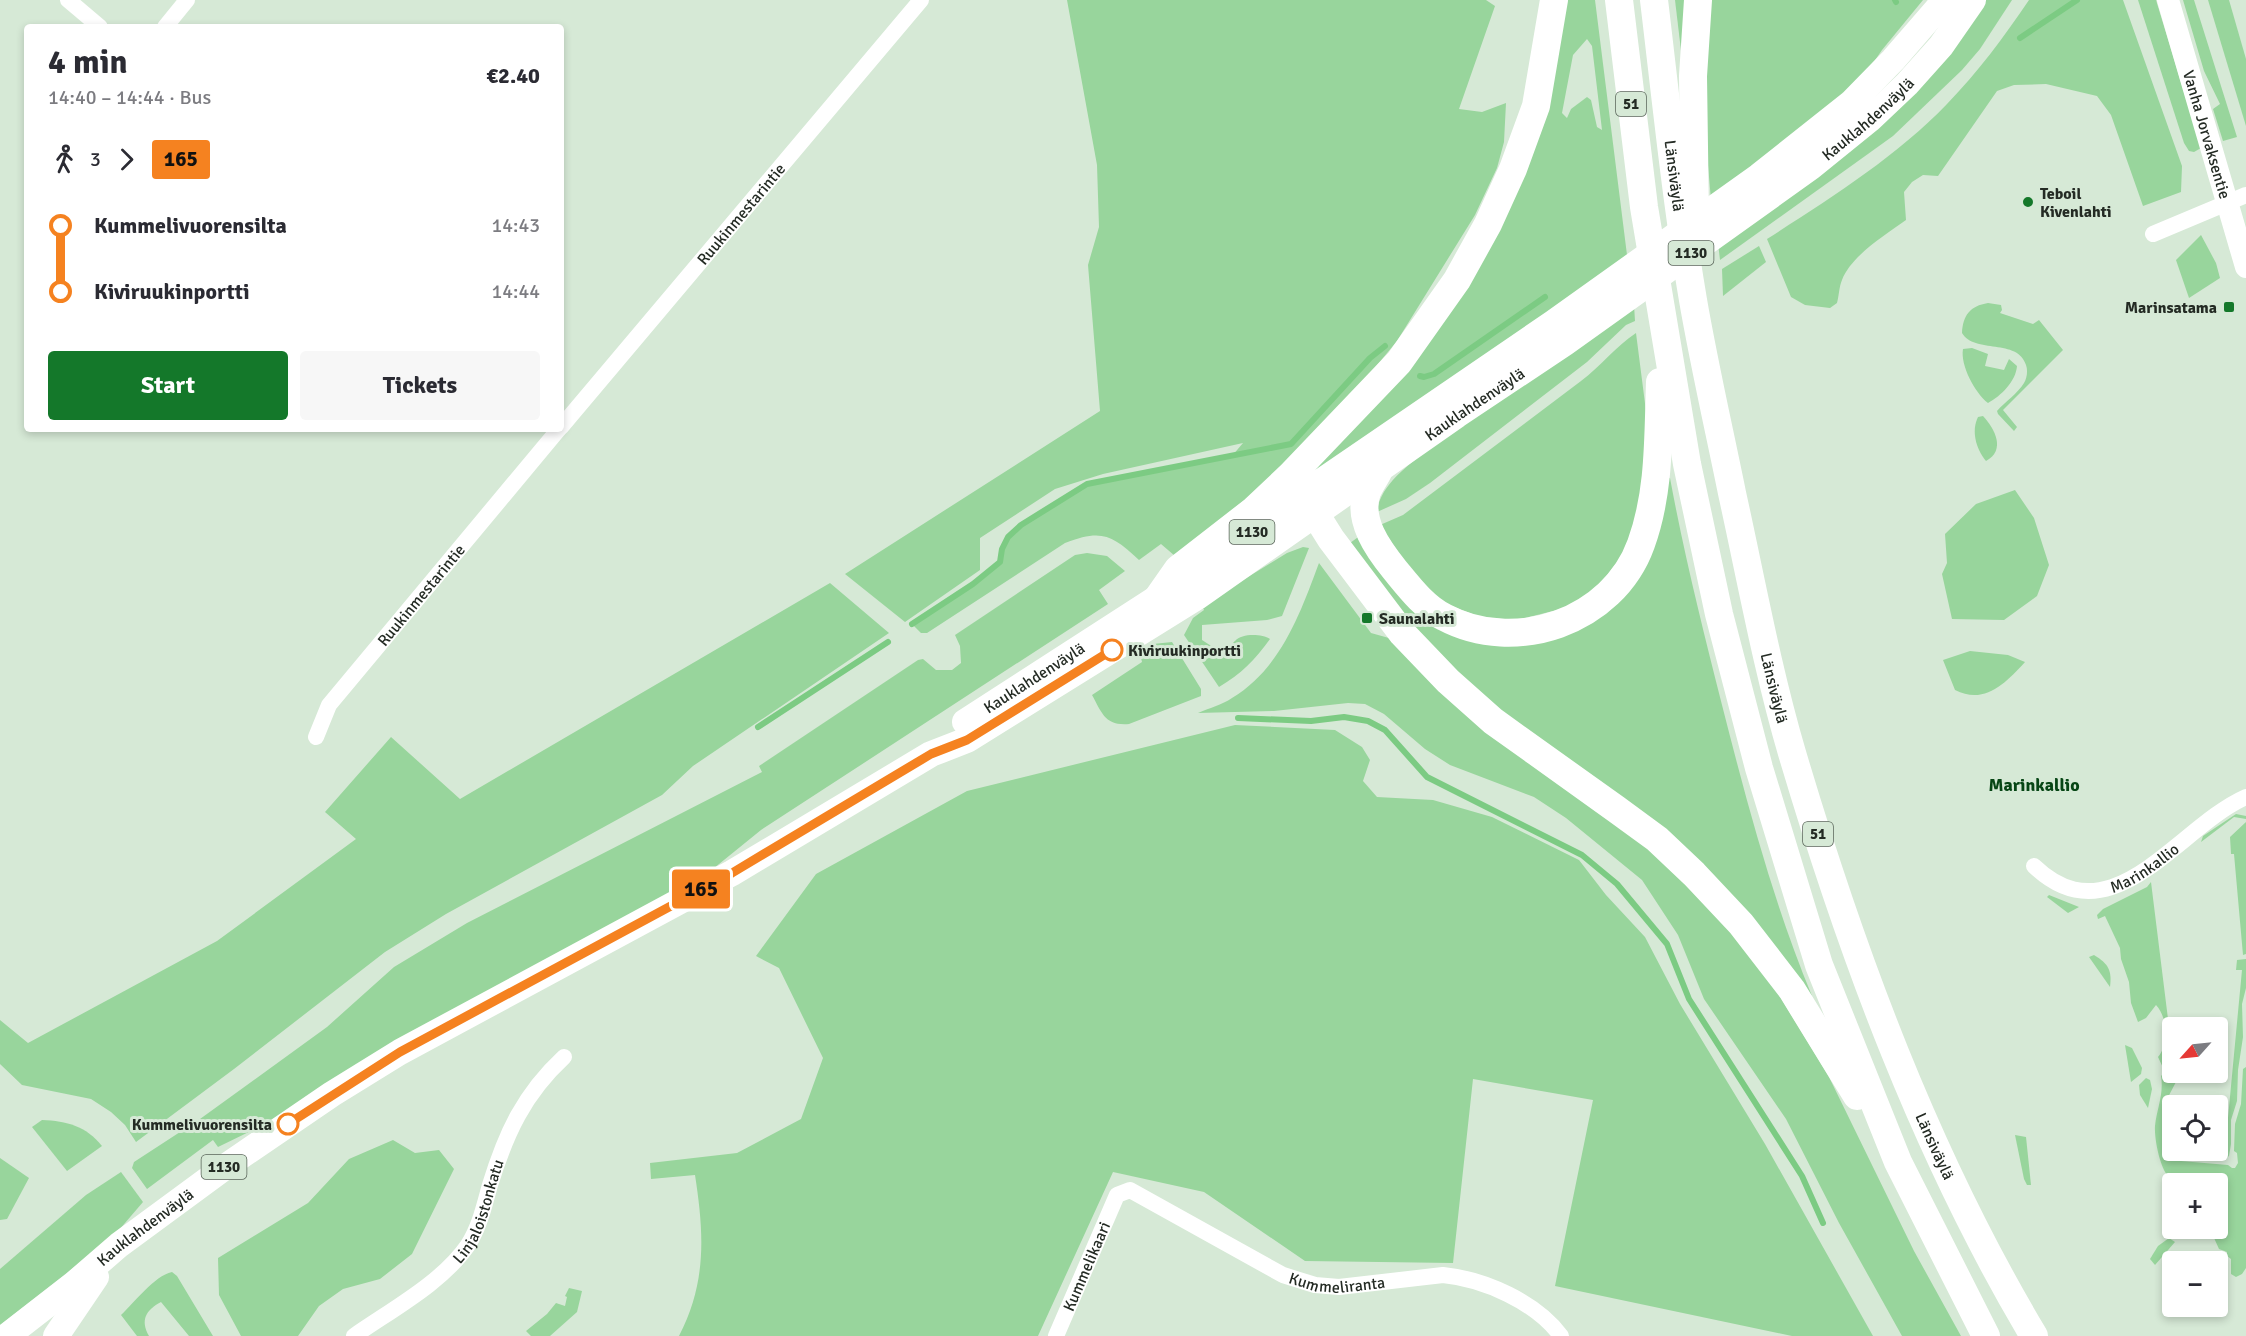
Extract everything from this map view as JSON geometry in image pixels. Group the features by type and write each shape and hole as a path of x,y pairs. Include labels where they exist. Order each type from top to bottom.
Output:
{"highway":[{"path":"1157,599 1186,582 1353,411 1399,362 1457,280 1488,224 1513,169 1532,116 1550,35 1554,0"},
{"name":"Länsiväylä","path":"1619,0 1644,207 1662,323 1694,499 1719,614 1758,768 1819,965 1898,1162 1986,1336"},
{"name":"Länsiväylä","path":"1654,0 1686,178 1693,301 1756,605 1791,750 1854,949 1934,1146 2010,1295 2034,1336"},
{"path":"1686,178 1698,0"},
{"path":"1378,472 1367,493 1365,510 1369,531 1389,563 1409,588 1426,605 1443,617 1469,627 1514,634 1540,630 1589,611 1608,596 1625,574 1641,546 1651,509 1656,477 1662,323"},
{"path":"1319,483 1316,515 1331,539 1402,633 1448,681 1493,721 1657,839 1741,924 1792,990 1898,1162"}],"main road":[{"name":"Kauklahdenväylä","path":"7,1336 74,1284 119,1245 225,1167 332,1094 400,1052 732,873 931,754 967,740 1126,631 1186,582 1319,483 1553,322 1759,176 1851,103 1946,0"},
{"name":"Kauklahdenväylä","path":"1186,582 1316,515 1457,415 1566,342 1810,167 1869,120 1907,84 1941,46 1973,0"},
{"name":"Vanha Jorvaksentie","path":"2168,0 2237,198 2246,267"},
{"name":"Kauklahdenväylä","path":"1126,631 1157,599"},
{"path":"56,1336 119,1245"},
{"name":"Kauklahdenväylä","path":"33,1336 74,1284"}],"street":[{"path":"68,0 96,24"},
{"path":"168,24 188,0"},
{"name":"Ruukinmestarintie","path":"564,420 921,0"},
{"path":"2153,234 2237,198"},
{"name":"Ruukinmestarintie","path":"316,737 329,705 554,432"},
{"name":"Marinkallio","path":"2034,866 2047,879 2073,890 2096,892 2117,886 2128,882 2221,810 2246,797"},
{"name":"Linjaloistonkatu","path":"354,1336 434,1280 455,1262 468,1245 479,1227 501,1150 514,1120 545,1074 564,1057"},
{"name":"Kummeliranta","path":"1117,1195 1130,1190 1283,1275 1315,1285 1340,1287 1443,1275 1458,1276 1489,1285 1526,1305 1557,1330 1561,1336"},
{"name":"Kummelikaari","path":"1056,1336 1117,1195"}],"green space":[{"path":"1067,0 1486,0 1495,6 1459,109 1482,112 1506,103 1504,142 1497,168 1475,215 1397,341 1364,381 1263,485 1175,556 1161,544 1139,560 1121,545 1106,537 1088,536 1078,539 1065,543 927,633 921,633 912,624 973,584 1000,562 1002,549 1008,537 1021,525 1087,484 1232,456 1243,443 1103,474 1055,489 980,538 980,570 905,622 845,574 1100,411 1088,265 1099,227 1097,165"},
{"path":"1566,0 1595,0 1627,255 1507,342 1296,484 1446,317","holes":["1587,39 1592,46 1602,130 1597,127 1591,100 1587,97 1571,109 1567,118 1562,113 1573,55"]},
{"path":"1675,0 1690,0 1682,59"},
{"path":"1707,0 1923,0 1882,50 1858,85 1711,200 1704,119"},
{"path":"1984,0 2012,0 1980,49 1962,70 1893,136 1720,260 1718,243"},
{"path":"2029,0 2123,0 2182,166 2181,192 2143,206 2111,115 2097,96 2046,84 2014,85 1997,91 1938,176 1923,175 1912,182 1904,192 1906,220 1861,254 1846,271 1837,303 1830,308 1805,305 1791,297 1767,239 1861,177 1927,124 1980,67"},
{"path":"2138,0 2156,0 2201,148 2194,152 2189,151 2184,143"},
{"path":"2183,0 2194,0 2237,137 2223,141 2213,109 2220,104 2204,71"},
{"path":"2208,0 2229,0 2246,59 2246,126"},
{"path":"2201,235 2216,263 2220,278 2189,298 2176,260"},
{"path":"1759,246 1766,262 1723,296 1722,269"},
{"path":"1988,303 2001,305 2000,313 2033,324 2039,320 2063,350 2003,410 2017,427 2014,431 1997,411 2024,383 2027,374 2026,365 2014,352 1976,343 1962,333 1964,321 1969,312 1976,306"},
{"path":"1634,305 1635,321 1626,325 1587,362 1430,483 1406,499 1377,512 1383,493 1389,485 1427,450"},
{"path":"1636,333 1647,419 1643,498 1625,552 1596,589 1565,608 1517,620 1480,617 1444,603 1418,582 1380,525 1403,515 1581,381"},
{"path":"1972,348 1988,354 1985,366 2004,370 2009,359 2017,366 2014,377 2007,388 1988,403 1974,386 1966,370 1963,349"},
{"path":"1983,416 1994,433 1997,445 1996,451 1986,461 1977,445 1975,434 1978,417"},
{"path":"1666,477 1670,478 1701,620 1751,815 1785,925 1812,996 1426,643 1350,543 1361,535 1441,625 1599,611"},
{"path":"2015,490 2034,518 2049,565 2037,596 2004,620 1952,619 1942,574 1947,563 1945,534 1976,504"},
{"path":"1303,547 1309,548 1282,616 1267,620 1202,625 1202,640 1219,651 1230,650 1234,642 1242,637 1257,635 1270,639 1247,666 1219,687 1184,635 1193,618 1204,610 1202,605 1287,553"},
{"path":"1087,553 1107,556 1125,571 1099,590 1108,604 761,830 703,877 267,1123 218,1147 213,1140 147,1189 132,1168 134,1162 200,1119 327,1027 394,967 467,923 762,772 759,766 918,660 923,659 936,670 952,670 961,663 960,646 955,635 1075,555"},
{"path":"1319,563 1371,633 1396,640 1642,841 1754,954 1829,1077 1914,1251 1961,1336 1902,1336 1839,1223 1786,1119 1704,999 1678,935 1642,880 1566,818 1534,797 1450,765 1425,749 1384,714 1365,704 1348,703 1274,711 1198,713 1232,698 1264,671 1287,638"},
{"path":"830,583 889,633 693,766 662,795 446,914 385,952 136,1142 125,1125 111,1112 91,1099 22,1085 0,1064 0,1020 28,1043 217,941 356,839 325,812 391,737 460,799"},
{"path":"1172,642 1201,689 1201,696 1129,724 1114,723 1105,717 1092,695 1142,662 1140,653 1153,644"},
{"path":"1970,651 2008,655 2025,662 2010,678 1993,690 1985,694 1966,694 1955,690 1943,660"},
{"path":"1235,725 1335,730 1362,747 1370,760 1363,781 1377,797 1433,800 1492,817 1579,860 1606,895 1645,937 1680,1004 1765,1144 1873,1336 1792,1336 1555,1286 1593,1100 1473,1079 1453,1263 1305,1261 1204,1192 1113,1172 1038,1336 679,1336 695,1296 701,1257 700,1217 695,1175 651,1179 650,1163 737,1153 801,1119 823,1058 779,968 756,956 816,874 967,791"},
{"path":"2236,814 2246,816 2246,819 2234,817 2201,842 2203,836"},
{"path":"2246,822 2246,954 2243,955 2234,854 2231,854 2230,837"},
{"path":"2151,882 2168,1017 2163,1017 2156,1005 2146,1018 2138,1022 2131,1003 2129,982 2121,959 2120,948 2105,916 2098,919 2097,915 2103,909 2147,887"},
{"path":"2049,895 2079,907 2068,913 2047,897"},
{"path":"2094,955 2108,968 2110,987 2089,957"},
{"path":"2246,959 2246,988 2242,1004 2243,1037 2238,1070 2237,1101 2231,1120 2231,1144 2228,1157 2228,1118 2242,970 2236,970 2237,960"},
{"path":"2125,1045 2132,1048 2142,1068 2141,1074 2131,1082"},
{"path":"2162,1052 2162,1066 2158,1057"},
{"path":"2246,1067 2246,1268 2236,1277 2231,1274 2231,1259 2228,1257 2228,1251 2219,1249 2214,1239 2228,1239 2228,1173 2165,1173 2157,1148 2155,1126 2162,1083 2175,1083 2169,1095 2162,1095 2162,1161 2228,1165 2235,1168 2238,1163 2237,1153 2234,1151 2235,1124 2241,1104 2243,1069"},
{"path":"2146,1078 2150,1080 2152,1089 2148,1108 2140,1095 2139,1085"},
{"path":"42,1120 60,1122 83,1129 102,1146 67,1171 32,1127"},
{"path":"2015,1135 2026,1137 2031,1185 2027,1185 2024,1179"},
{"path":"393,1140 415,1153 439,1150 454,1169 412,1254 380,1279 343,1289 319,1306 298,1336 241,1336 219,1295 218,1258 308,1203 349,1159"},
{"path":"0,1158 29,1178 7,1219 0,1220"},
{"path":"121,1172 143,1202 113,1237 0,1325 0,1269 86,1195"},
{"path":"2168,1239 2175,1242 2167,1251 2162,1251 2162,1257 2155,1265 2150,1259 2158,1246"},
{"path":"172,1272 177,1276 213,1336 189,1336 161,1302 146,1316 145,1325 149,1336 137,1336 121,1315 152,1284 165,1274"},
{"path":"569,1288 582,1291 577,1312 550,1336 531,1336 526,1331 547,1314 556,1303 565,1306 567,1297 565,1296"}],"waterway":[{"path":"2020,38 2077,0"},
{"path":"1420,376 1434,374 1545,297"},
{"path":"912,624 973,584 1000,562 1002,549 1008,537 1021,525 1087,484 1291,444 1370,358 1385,346"},
{"path":"758,727 888,642"},
{"path":"1238,718 1311,721 1344,717 1368,721 1385,730 1427,777 1582,855 1617,884 1667,944 1689,999 1802,1176 1823,1223"}],"bus line":[{"name":"165","path":"288,1124 400,1052 732,873 931,754 967,740 1008,716 1112,650"}],"place":[{"name":"Teboil Kivenlahti","path":"2028,202"},
{"name":"Marinsatama","path":"2229,307"},
{"name":"Saunalahti","path":"1367,618"},
{"name":"Kiviruukinportti","path":"1112,650"},
{"name":"Kummelivuorensilta","path":"288,1124"}],"district":[{"name":"Marinkallio","path":"2034,785"}]}
